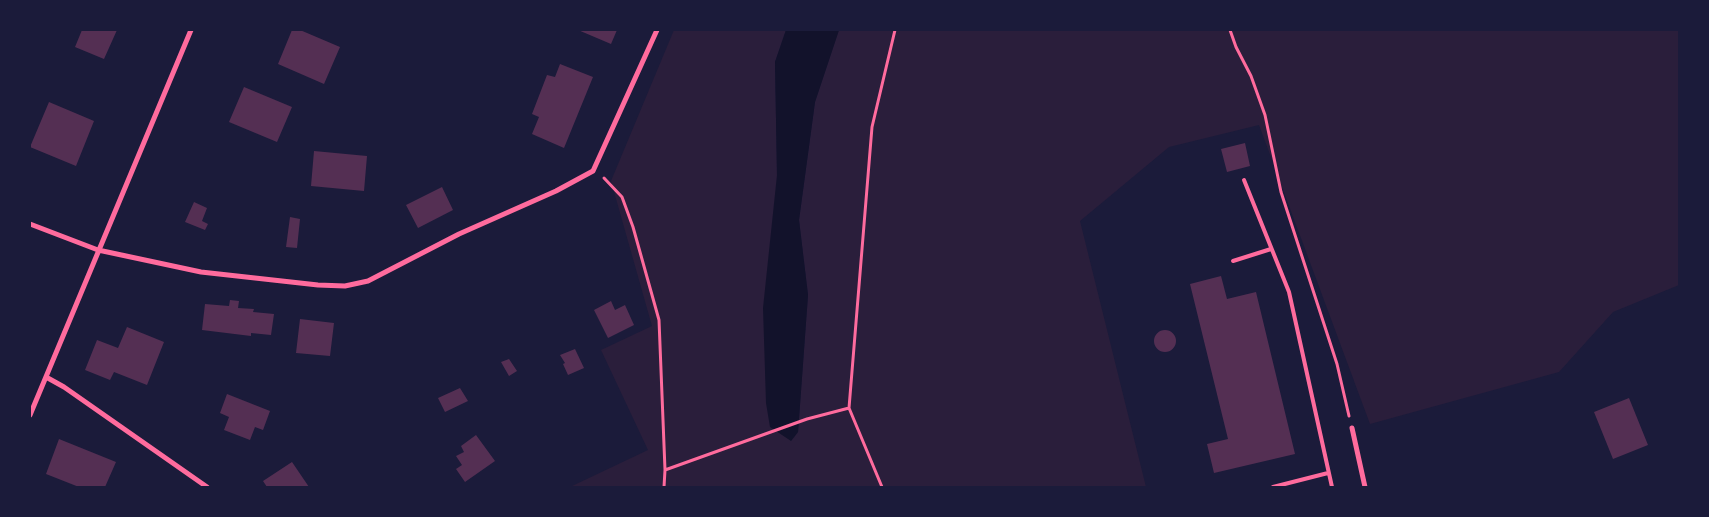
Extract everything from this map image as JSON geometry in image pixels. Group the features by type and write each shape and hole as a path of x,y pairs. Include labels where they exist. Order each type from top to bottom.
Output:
{"street":[{"path":"30,415 190,30"},
{"path":"30,224 98,250 201,272 318,285 345,286 368,281 459,234 556,191 593,171 657,30"},
{"path":"46,378 64,387 207,487"},
{"path":"1352,428 1365,487"}],"lane":[{"path":"1244,180 1289,292 1332,487"},
{"path":"1233,261 1271,250"},
{"path":"1273,487 1328,473"}],"path":[{"path":"882,487 849,408 872,127 895,30"},
{"path":"1230,30 1236,47 1251,76 1265,116 1281,192 1337,364 1352,428"},
{"path":"593,171 609,182 622,197 633,227 659,320 665,470 664,487"},
{"path":"665,470 807,420 849,408"}],"shaded area":[{"path":"674,30 786,30 775,62 777,175 791,441 798,432 808,295 799,220 815,102 839,30 1679,30 1679,285 1613,312 1559,372 1370,424 1259,125 1169,147 1080,221 1146,487 570,487 648,450 601,350 652,326 611,181"},
{"path":"786,30 839,30 815,102 799,220 808,295 798,432 791,441 770,427 766,403 763,308 777,175 775,62"}],"building":[{"path":"82,30 117,30 104,59 75,47"},
{"path":"292,30 300,30 340,47 324,84 278,64"},
{"path":"578,30 617,30 611,44"},
{"path":"560,64 593,77 564,148 532,134 539,117 532,114 547,75 555,77"},
{"path":"244,87 292,107 277,142 229,122"},
{"path":"49,102 94,121 76,166 30,147"},
{"path":"1245,143 1250,166 1227,172 1221,149"},
{"path":"314,151 367,156 364,191 311,186"},
{"path":"442,187 453,210 418,228 406,205"},
{"path":"194,202 207,208 202,221 208,224 205,230 185,222"},
{"path":"290,217 300,219 297,248 286,247"},
{"path":"1221,276 1227,299 1256,292 1295,454 1214,473 1207,444 1228,439 1190,284"},
{"path":"230,300 239,301 238,308 254,309 253,312 274,314 271,335 251,333 251,336 202,330 205,304 229,306"},
{"path":"611,301 615,310 625,305 634,325 608,338 594,310"},
{"path":"300,319 334,323 330,356 296,353"},
{"path":"127,327 164,342 147,385 114,372 110,380 85,370 97,340 118,348"},
{"path":"1165,330 1175,337 1176,341 1169,351 1165,352 1155,345 1154,341 1161,331"},
{"path":"575,349 584,368 568,375 563,364 565,363 560,355"},
{"path":"509,359 517,371 509,376 501,362"},
{"path":"460,388 468,401 445,412 438,398"},
{"path":"227,394 270,411 263,430 255,427 250,440 224,430 229,417 220,413"},
{"path":"1629,398 1648,445 1613,459 1594,412"},
{"path":"476,435 495,461 465,482 456,469 462,465 456,456 464,452 461,446"},
{"path":"59,439 116,462 105,487 79,487 46,474"},
{"path":"292,462 309,487 267,487 263,481"}]}
